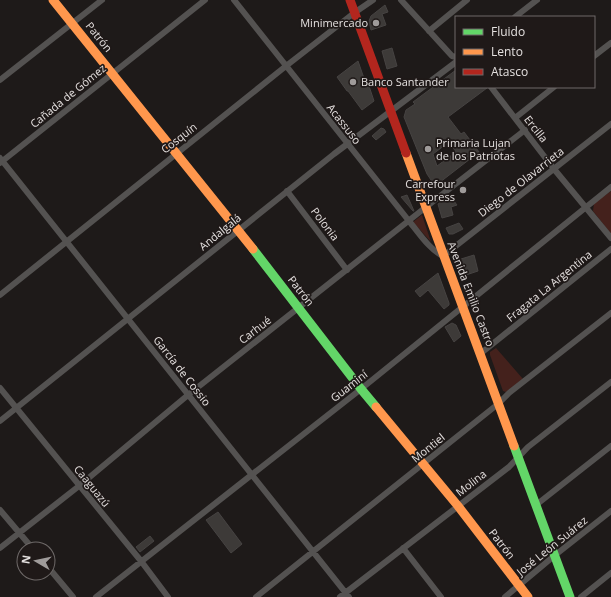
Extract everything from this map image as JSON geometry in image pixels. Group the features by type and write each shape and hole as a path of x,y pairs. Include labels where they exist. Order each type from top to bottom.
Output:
{"street":[{"name":"Patrón","path":"53,0 239,230 361,389 458,506 528,597"},
{"path":"0,80 102,0"},
{"name":"Cañada de Gómez","path":"1,161 205,0"},
{"name":"Acassuso","path":"234,0 430,247 443,256"},
{"name":"Avenida Emilio Castro","path":"350,0 443,256 570,597"},
{"name":"Cosquín","path":"0,295 286,66 373,0"},
{"path":"401,0 452,56 455,57"},
{"path":"430,31 467,0"},
{"path":"516,16 537,0"},
{"path":"595,55 611,43"},
{"name":"Andalgalá","path":"0,421 287,191 455,63"},
{"name":"Ercilla","path":"492,88 554,169 611,238"},
{"path":"515,118 553,88"},
{"name":"Diego de Olavarrieta","path":"443,256 611,124"},
{"name":"Carhué","path":"0,548 79,486 188,395 525,130"},
{"name":"García de Cossio","path":"1,161 313,552 345,596"},
{"name":"Guaminí","path":"96,597 361,389 611,187"},
{"name":"Polonia","path":"287,191 347,270"},
{"name":"Fragata La Argentina","path":"480,354 611,249"},
{"name":"Montiel","path":"256,597 424,464 498,404 509,392 611,313"},
{"name":"Molina","path":"345,596 403,548 509,467 528,447 611,382"},
{"name":"Caaguazú","path":"0,388 141,561 168,597"},
{"path":"536,505 611,446"},
{"path":"0,510 26,541"},
{"name":"José León Suárez","path":"505,597 611,511"},
{"path":"403,548 441,597"},
{"path":"581,597 611,573"},
{"path":"56,577 73,597"}],"shaded area":[{"path":"611,191 611,234 593,211 594,203"},
{"path":"422,215 431,242 413,222"},
{"path":"496,348 523,379 506,392 503,391 490,355 490,352"}],"building":[{"path":"385,5 388,12 382,14 386,25 371,30 369,21 371,16"},
{"path":"392,48 397,66 387,69 382,51"},
{"path":"358,61 367,87 369,86 374,101 362,110 337,77"},
{"path":"455,71 455,88 487,88 448,117 461,134 464,132 479,152 435,186 427,174 404,117 406,110 415,104 413,102","holes":["449,142 456,152 437,166 433,154"]},
{"path":"381,128 386,132 376,140 372,136"},
{"path":"407,195 414,211 401,197"},
{"path":"450,196 457,205 451,207 453,215 442,218 438,204"},
{"path":"459,223 463,229 453,234 449,234 446,228"},
{"path":"474,255 478,271 466,275 461,259"},
{"path":"438,273 449,303 449,305 444,309 428,290 420,297 415,291"},
{"path":"452,323 456,325 461,336 454,342 445,327"},
{"path":"218,512 242,544 231,553 206,520"},
{"path":"150,536 154,541 140,552 136,547"}],"traffic: fast":[{"path":"253,249 376,407"},
{"path":"514,446 570,597"}],"traffic: slow":[{"path":"53,0 253,249"},
{"path":"406,153 514,446"},
{"path":"376,407 458,506 528,597"}],"traffic: jam":[{"path":"350,0 406,153"}],"place":[{"name":"Minimercado","path":"376,23"},
{"name":"Banco Santander","path":"353,82"},
{"name":"Primaria Lujan de los Patriotas","path":"428,149"},
{"name":"Carrefour Express","path":"463,190"}]}
